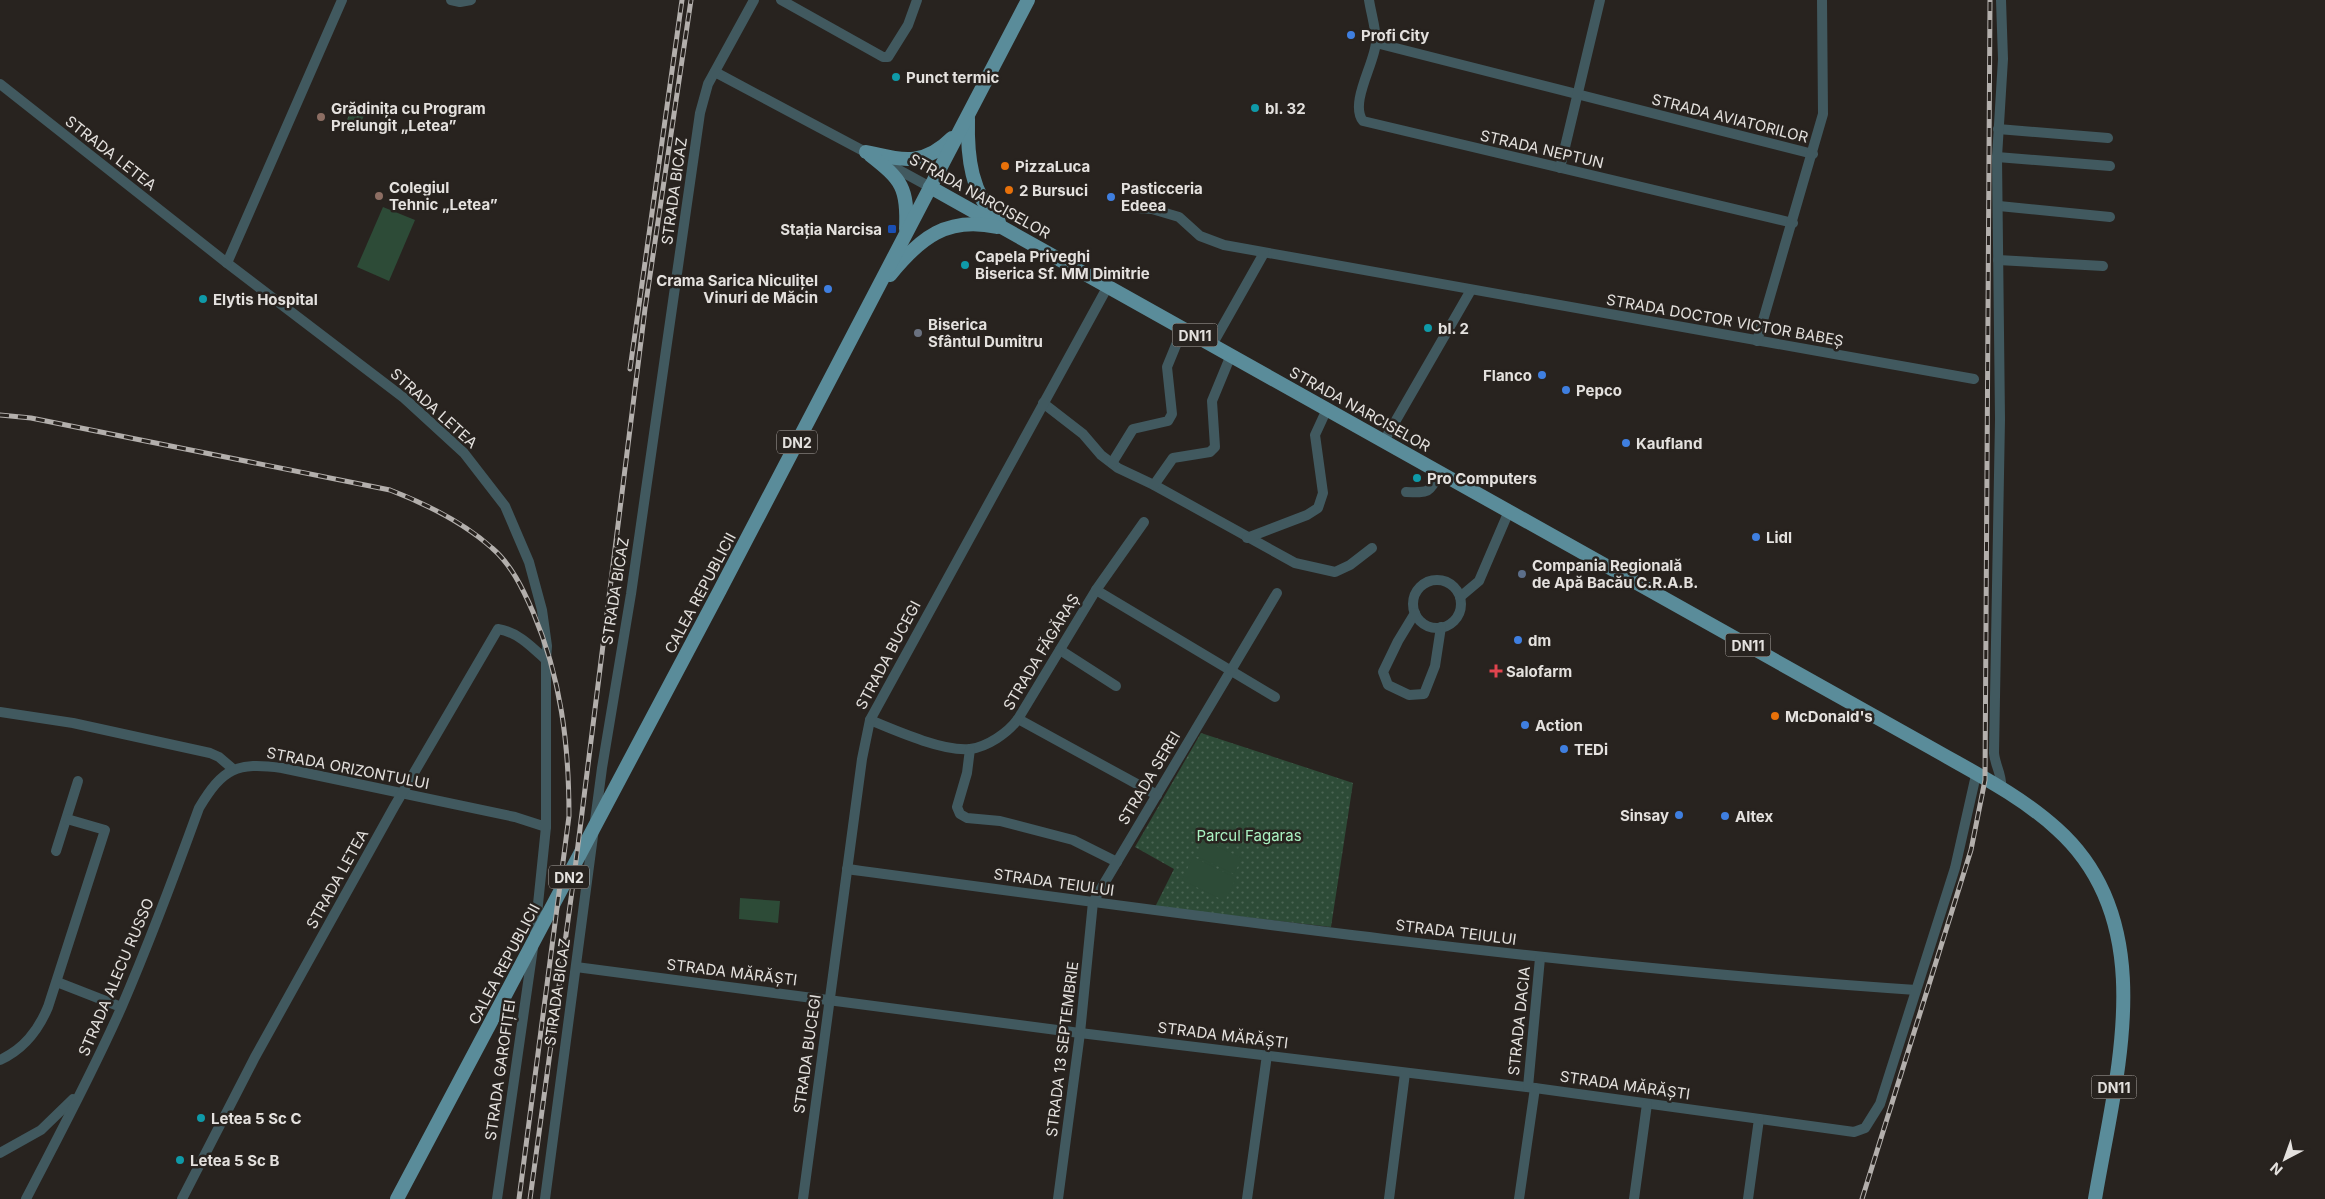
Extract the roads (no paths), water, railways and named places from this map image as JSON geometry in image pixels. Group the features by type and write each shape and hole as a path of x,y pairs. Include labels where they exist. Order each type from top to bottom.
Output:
{"main road":[{"name":"CALEA REPUBLICII","path":"397,1199 720,590 1028,0"},
{"name":"DN11","path":"968,115 967,150 970,170 986,205 1007,230"},
{"path":"866,152 900,159 923,158 944,146 960,130"},
{"path":"866,152 898,180 904,190 906,232"},
{"name":"STRADA NARCISELOR","path":"930,187 1981,777"},
{"name":"DN11","path":"874,295 909,253 930,234 943,228 972,224 1007,230"},
{"name":"DN11","path":"1981,777 2046,820 2076,847 2100,884 2116,928 2123,973 2123,1021 2094,1199"}],"street":[{"path":"227,263 342,0"},
{"path":"451,0 472,0"},
{"name":"STRADA BICAZ","path":"545,1199 602,768 631,594 700,113 704,94 754,0"},
{"path":"781,0 883,57 888,57 908,25 917,0"},
{"path":"1369,0 1376,43"},
{"path":"1560,168 1600,0"},
{"name":"STRADA AVIATORILOR","path":"1376,43 1577,96 1813,154 1823,114 1822,0"},
{"path":"2001,0 2003,59 1997,157 2000,419 1994,753 1995,766 2002,782 2001,789"},
{"name":"STRADA NEPTUN","path":"1376,43 1367,71 1358,112 1363,121 1793,223"},
{"name":"STRADA NARCISELOR","path":"715,72 930,187"},
{"name":"STRADA LETEA","path":"0,84 227,263 404,398 464,453 505,506 530,562 542,610 547,646 546,827"},
{"path":"1998,129 2108,138"},
{"path":"1757,341 1813,154"},
{"path":"1997,157 2110,166"},
{"path":"1998,206 2110,217"},
{"name":"STRADA DOCTOR VICTOR BABEȘ","path":"1136,208 1152,209 1179,217 1200,236 1224,245 1974,379"},
{"path":"1212,345 1264,253"},
{"path":"1998,260 2102,266"},
{"name":"STRADA BUCEGI","path":"803,1199 847,869 870,720 1108,286"},
{"path":"1384,441 1471,290"},
{"path":"1112,463 1133,429 1168,421 1172,414 1166,367 1183,328"},
{"path":"1154,485 1173,458 1210,452 1215,447 1212,401 1231,355"},
{"path":"1043,403 1083,434 1101,455 1112,463 1295,563 1336,572 1372,548"},
{"path":"1247,538 1307,515 1318,508 1323,493 1315,435 1327,409"},
{"path":"1406,492 1426,493 1430,491 1440,472"},
{"path":"1460,597 1479,581 1509,511"},
{"name":"STRADA FĂGĂRAȘ","path":"970,749 995,739 1018,719 1096,590 1144,522"},
{"path":"1415,613 1426,625 1441,627 1455,620 1459,613 1460,597 1457,590 1445,581 1429,581 1417,590 1414,598 1415,613 1398,641 1383,672 1388,685 1409,695 1424,694 1435,666 1441,627"},
{"name":"STRADA FĂGĂRAȘ","path":"1096,590 1275,697"},
{"path":"1231,669 1277,594"},
{"name":"STRADA LETEA","path":"182,1199 238,1088 402,794 498,629 510,631 546,660"},
{"path":"1060,650 1116,686"},
{"name":"STRADA SEREI","path":"1093,902 1231,669"},
{"path":"0,712 73,722 210,753 219,757 233,769"},
{"path":"1018,719 1157,795"},
{"path":"870,720 919,739 970,749 957,807 960,814 967,818 1000,822 1073,840 1117,862"},
{"name":"STRADA ORIZONTULUI","path":"233,769 250,766 282,768 515,818 546,827"},
{"name":"STRADA ALECU RUSSO","path":"26,1199 84,1087 121,1007 154,930 199,808 210,790 233,769"},
{"path":"1916,990 1955,868 1981,777"},
{"path":"56,851 78,781"},
{"path":"0,1060 22,1046 34,1034 48,1007 105,830 67,819"},
{"name":"STRADA GAROFIȚEI","path":"497,1199 540,897 546,827"},
{"name":"STRADA TEIULUI","path":"847,869 1540,958 1787,981 1916,990"},
{"name":"STRADA 13 SEPTEMBRIE","path":"1058,1199 1080,1033 1093,902"},
{"name":"STRADA DACIA","path":"1519,1199 1531,1088 1540,958"},
{"name":"STRADA MĂRĂȘTI","path":"576,967 1080,1033 1531,1088 1854,1132 1865,1128 1880,1104 1916,990"},
{"path":"57,982 121,1007"},
{"path":"1247,1199 1267,1055"},
{"path":"1390,1199 1405,1073"},
{"path":"0,1153 41,1130 84,1087"},
{"path":"1634,1199 1647,1104"},
{"path":"1748,1199 1759,1119"}],"railway":[{"path":"630,369 682,0"},
{"path":"530,1199 575,869 645,309 691,0"},
{"path":"1862,1199 1971,850 1985,780 1990,0"},
{"path":"0,415 31,418 390,490 417,501 469,530 499,554 511,569 521,586 543,637 557,687 565,737 569,789 569,816 519,1199"}],"place":[{"name":"Profi City","path":"1351,35"},
{"name":"Punct termic","path":"896,77"},
{"name":"bl. 32","path":"1255,108"},
{"name":"Grădinița cu Program Prelungit „Letea”","path":"321,117"},
{"name":"PizzaLuca","path":"1005,166"},
{"name":"2 Bursuci","path":"1009,190"},
{"name":"Colegiul Tehnic „Letea”","path":"379,196"},
{"name":"Pasticceria Edeea","path":"1111,197"},
{"name":"Stația Narcisa","path":"892,229"},
{"name":"Capela Priveghi Biserica Sf. MM Dimitrie","path":"965,265"},
{"name":"Crama Sarica Niculițel Vinuri de Măcin","path":"828,289"},
{"name":"Elytis Hospital","path":"203,299"},
{"name":"bl. 2","path":"1428,328"},
{"name":"Biserica Sfântul Dumitru","path":"918,333"},
{"name":"Flanco","path":"1542,375"},
{"name":"Pepco","path":"1566,390"},
{"name":"Kaufland","path":"1626,443"},
{"name":"Pro Computers","path":"1417,478"},
{"name":"Lidl","path":"1756,537"},
{"name":"Compania Regională de Apă Bacău C.R.A.B.","path":"1522,574"},
{"name":"dm","path":"1518,640"},
{"name":"Salofarm","path":"1496,671"},
{"name":"McDonald's","path":"1775,716"},
{"name":"Action","path":"1525,725"},
{"name":"TEDi","path":"1564,749"},
{"name":"Sinsay","path":"1679,815"},
{"name":"Altex","path":"1725,816"},
{"name":"Letea 5 Sc C","path":"201,1118"},
{"name":"Letea 5 Sc B","path":"180,1160"}],"park label":[{"name":"Parcul Fagaras","path":"1249,835"}]}
